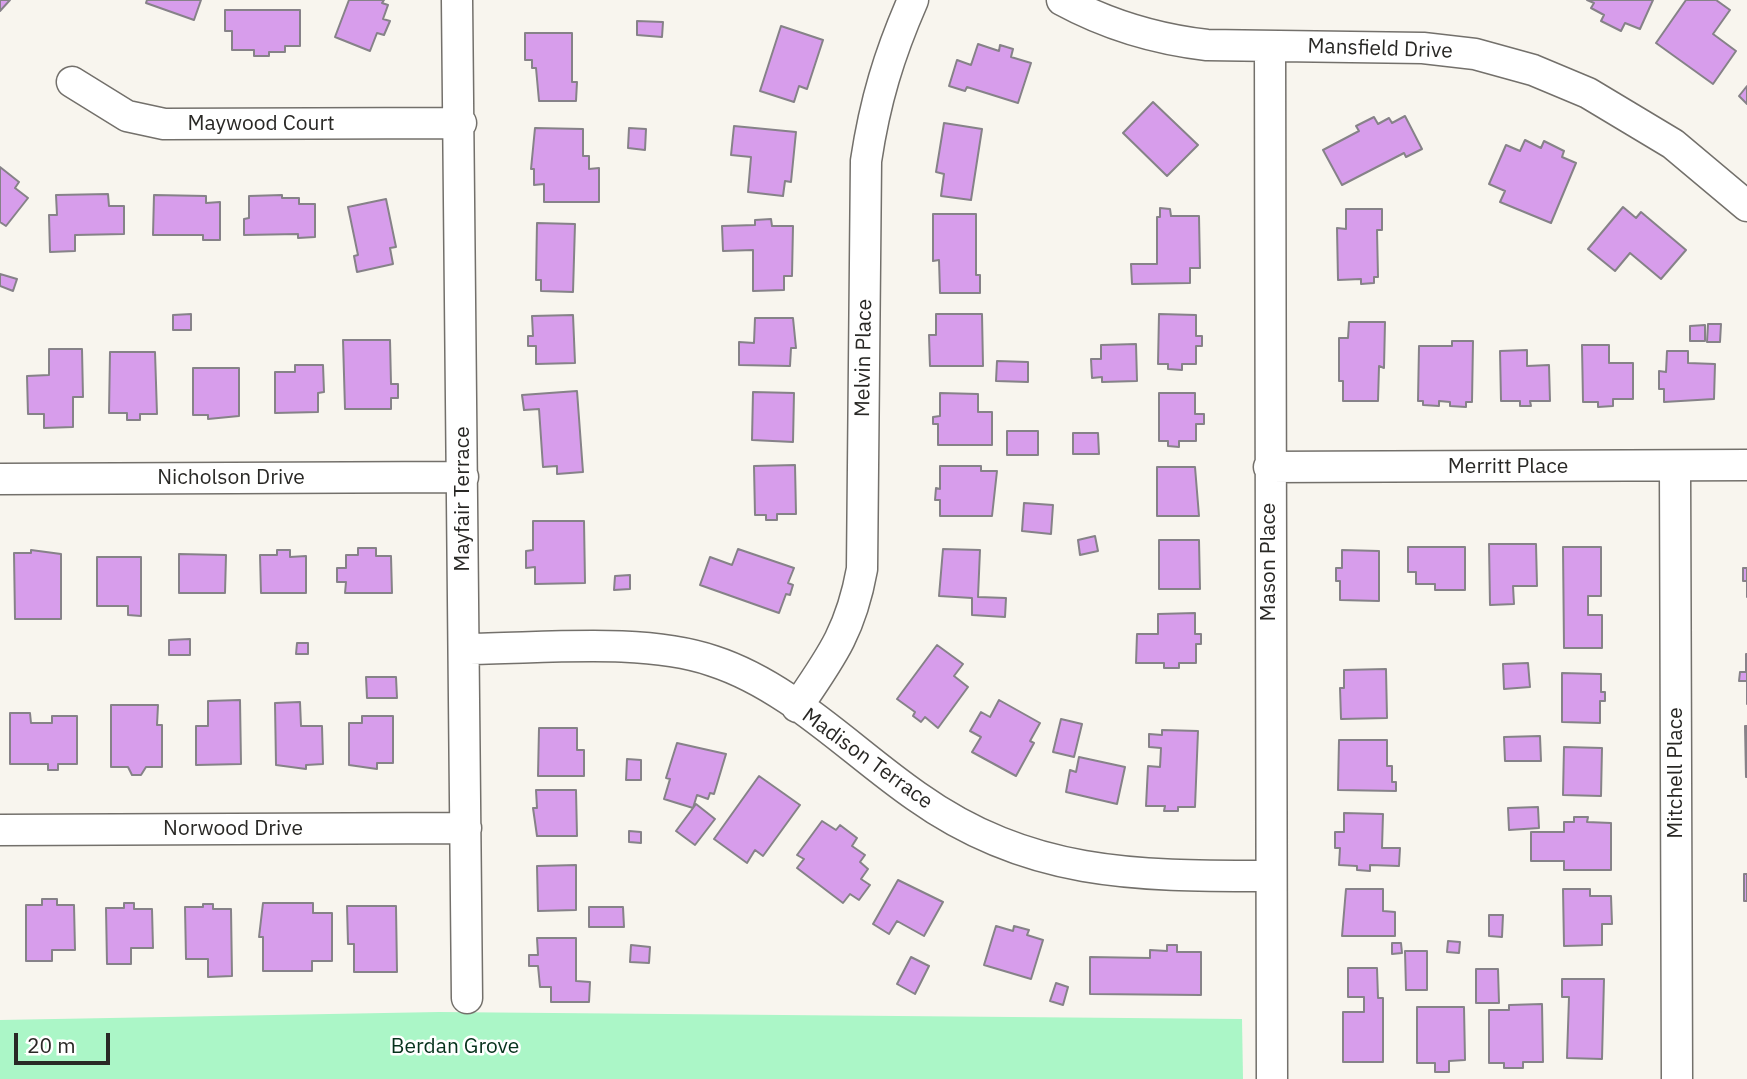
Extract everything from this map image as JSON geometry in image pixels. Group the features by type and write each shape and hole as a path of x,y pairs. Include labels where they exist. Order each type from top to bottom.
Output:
{"street":[{"name":"Mayfair Terrace","path":"457,0 461,123 467,998"},
{"name":"Melvin Place","path":"797,707 840,645 855,608 862,569 866,160 875,103 886,66 913,0"},
{"name":"Mansfield Drive","path":"1062,0 1130,30 1177,42 1423,48 1475,54 1532,70 1588,93 1673,144 1747,206"},
{"name":"Mason Place","path":"1270,46 1272,1079"},
{"name":"Maywood Court","path":"72,82 127,116 163,124 461,123"},
{"name":"Merritt Place","path":"1269,467 1747,465"},
{"name":"Mitchell Place","path":"1675,467 1677,1079"},
{"name":"Nicholson Drive","path":"0,479 463,477"},
{"name":"Madison Terrace","path":"465,649 627,648 672,651 713,661 757,680 917,797 964,826 1014,848 1061,863 1110,872 1271,876"},
{"name":"Norwood Drive","path":"0,830 466,828"}],"green space":[{"name":"Berdan Grove","path":"439,1012 1242,1019 1243,1079 0,1079 0,1020"}],"building":[{"path":"0,0 10,0 0,11"},
{"path":"147,0 201,0 194,20 146,3"},
{"path":"349,0 384,0 382,3 388,5 383,19 390,21 384,35 377,33 370,51 335,37"},
{"path":"1587,0 1653,0 1640,29 1625,23 1621,31 1601,21 1604,15 1591,8 1594,3"},
{"path":"1686,0 1716,0 1730,10 1713,34 1736,51 1713,84 1656,43"},
{"path":"225,10 300,10 300,46 285,46 285,52 269,52 269,56 254,56 254,50 232,50 232,31 225,31"},
{"path":"637,21 663,22 662,37 637,35"},
{"path":"781,26 823,40 807,89 799,86 794,102 760,91"},
{"path":"525,33 572,33 572,82 577,82 576,101 539,101 536,68 532,68 532,60 525,60"},
{"path":"978,44 999,51 1000,45 1013,49 1011,57 1031,63 1018,103 967,87 965,91 949,86 957,60 971,65"},
{"path":"1747,86 1747,104 1739,96"},
{"path":"1153,102 1198,145 1167,176 1123,133"},
{"path":"1405,116 1422,149 1406,157 1404,153 1342,185 1323,150 1359,131 1356,126 1374,117 1378,124 1389,118 1392,123"},
{"path":"944,123 982,129 971,200 941,196 944,174 936,172"},
{"path":"734,126 796,132 791,182 785,181 783,196 748,192 751,157 731,155"},
{"path":"535,128 583,129 583,156 589,156 589,169 599,168 599,202 544,202 544,184 534,185 534,169 531,169"},
{"path":"629,128 646,129 645,150 628,148"},
{"path":"1525,140 1541,148 1544,141 1564,151 1562,157 1576,163 1551,223 1500,202 1505,191 1489,184 1506,145 1520,151"},
{"path":"0,167 19,182 15,188 28,198 6,226 0,222"},
{"path":"108,194 109,206 124,206 124,234 75,235 75,251 50,252 49,215 57,215 56,195"},
{"path":"154,195 206,196 206,203 220,202 220,240 203,240 203,235 153,235"},
{"path":"282,195 282,198 299,198 299,204 315,204 315,237 298,238 298,234 244,235 244,219 249,218 249,196"},
{"path":"386,199 396,247 390,248 393,264 357,272 354,256 358,255 348,207"},
{"path":"1623,207 1636,218 1641,212 1686,250 1661,279 1630,253 1615,271 1588,249"},
{"path":"1160,208 1170,209 1171,216 1199,216 1200,268 1190,268 1190,283 1132,284 1131,264 1157,264 1157,217 1160,217"},
{"path":"1346,209 1382,209 1382,230 1377,230 1378,277 1374,277 1374,283 1361,284 1361,279 1338,280 1337,228 1346,229"},
{"path":"933,214 976,214 976,275 980,275 980,293 940,293 939,260 933,261"},
{"path":"771,219 772,226 793,226 792,276 784,276 784,290 753,291 753,250 723,251 722,226 755,225 755,220"},
{"path":"537,223 575,224 573,292 541,291 541,280 536,280"},
{"path":"0,274 17,279 13,291 0,286"},
{"path":"191,314 191,330 173,330 173,315"},
{"path":"936,314 982,314 983,366 930,366 929,335 936,335"},
{"path":"1159,314 1196,315 1196,336 1202,336 1202,346 1196,346 1196,364 1182,364 1182,370 1168,369 1168,364 1158,364"},
{"path":"573,315 575,363 536,364 536,346 528,346 528,336 533,336 532,316"},
{"path":"755,318 793,318 796,348 791,348 790,366 739,365 739,342 754,343"},
{"path":"1349,322 1385,322 1384,368 1379,366 1378,401 1343,401 1343,381 1339,381 1339,338 1348,338"},
{"path":"1708,324 1721,324 1720,342 1707,342"},
{"path":"1705,325 1705,341 1690,341 1690,326"},
{"path":"343,340 390,340 391,384 398,384 398,398 391,398 391,409 345,409"},
{"path":"1452,341 1473,341 1472,402 1466,402 1466,407 1450,406 1450,402 1439,401 1439,406 1423,405 1423,401 1418,401 1419,346 1452,346"},
{"path":"1136,344 1137,381 1102,382 1102,377 1092,378 1091,359 1101,359 1101,345"},
{"path":"1582,345 1609,345 1609,363 1633,363 1633,399 1613,399 1613,406 1598,407 1598,402 1583,402"},
{"path":"49,349 82,349 83,397 73,397 73,427 44,428 44,414 28,414 27,376 49,375"},
{"path":"1527,350 1527,366 1549,365 1550,401 1530,401 1531,406 1520,406 1520,401 1501,401 1500,351"},
{"path":"1667,351 1688,351 1688,363 1715,364 1714,399 1664,402 1664,389 1659,389 1659,371 1666,372"},
{"path":"110,352 155,352 157,414 140,414 140,420 127,420 127,413 109,413"},
{"path":"997,361 1028,362 1028,382 996,381"},
{"path":"295,365 323,365 324,392 318,393 318,412 275,413 275,372 295,372"},
{"path":"193,368 239,368 239,416 208,419 208,415 193,415"},
{"path":"577,391 583,472 557,474 557,466 543,467 539,409 524,410 522,395"},
{"path":"753,392 794,393 793,442 752,440"},
{"path":"940,393 978,394 978,412 992,412 992,445 938,445 938,424 933,424 933,417 940,416"},
{"path":"1159,393 1195,393 1195,414 1204,414 1204,424 1196,424 1196,441 1179,441 1179,447 1168,446 1168,441 1159,441"},
{"path":"1007,431 1038,431 1038,455 1007,455"},
{"path":"1073,433 1098,433 1099,454 1073,454"},
{"path":"795,465 796,514 777,514 777,520 766,520 766,515 755,515 754,466"},
{"path":"940,466 981,466 981,471 997,471 992,516 940,516 940,500 935,500 936,488 940,489"},
{"path":"1157,467 1195,467 1199,516 1157,516"},
{"path":"1024,503 1053,505 1051,534 1022,531"},
{"path":"533,521 584,521 585,583 535,584 535,567 526,568 526,551 533,550"},
{"path":"1095,536 1098,551 1080,555 1078,540"},
{"path":"1159,540 1199,540 1200,589 1159,589"},
{"path":"1489,544 1536,544 1537,586 1513,586 1514,604 1490,605"},
{"path":"1408,547 1465,547 1465,590 1435,590 1435,584 1416,584 1416,572 1408,572"},
{"path":"1563,547 1601,547 1601,596 1588,596 1588,615 1602,615 1602,648 1564,648"},
{"path":"358,548 376,548 376,556 391,556 392,593 345,593 346,582 337,582 337,568 346,568 346,555 358,555"},
{"path":"738,549 794,568 788,583 793,585 790,595 786,594 779,613 700,585 710,557 732,565"},
{"path":"943,549 980,550 978,597 1006,598 1005,617 972,615 972,598 939,596"},
{"path":"31,550 61,554 61,619 15,619 14,553 31,553"},
{"path":"277,550 290,550 290,557 306,556 306,593 261,593 260,555 277,555"},
{"path":"1342,550 1379,551 1379,601 1340,600 1340,581 1336,581 1336,568 1342,568"},
{"path":"179,554 226,555 225,593 179,593"},
{"path":"97,557 141,557 141,616 128,615 128,606 97,606"},
{"path":"1743,568 1747,568 1747,581 1743,581"},
{"path":"630,575 630,589 614,590 615,576"},
{"path":"1195,613 1195,634 1201,634 1201,644 1196,644 1196,663 1179,663 1179,668 1164,668 1164,663 1136,663 1137,634 1158,634 1158,614"},
{"path":"190,639 190,655 169,655 169,640"},
{"path":"297,643 308,643 308,654 296,654"},
{"path":"937,645 963,664 954,676 968,687 938,728 925,717 921,722 913,716 915,712 897,699"},
{"path":"1746,654 1747,681 1739,681 1740,672 1746,672"},
{"path":"1528,663 1530,687 1504,689 1503,664"},
{"path":"1386,669 1387,718 1341,719 1340,688 1344,688 1344,670"},
{"path":"1562,673 1601,674 1601,692 1605,692 1605,701 1600,701 1600,723 1562,722"},
{"path":"366,677 396,677 397,698 367,698"},
{"path":"240,700 241,764 196,765 196,726 208,726 208,701"},
{"path":"999,700 1040,723 1030,741 1034,743 1016,776 972,752 981,737 970,731 981,712 990,717"},
{"path":"300,702 301,726 322,726 323,764 306,765 306,769 276,765 275,703"},
{"path":"111,705 158,705 157,725 162,725 162,767 146,767 141,775 132,775 128,767 111,767"},
{"path":"10,713 30,713 31,723 52,723 52,716 77,716 77,764 58,764 58,770 48,770 48,764 10,764"},
{"path":"362,716 393,716 393,763 377,763 377,769 349,765 349,723 362,723"},
{"path":"1061,719 1082,724 1074,757 1053,752"},
{"path":"1747,726 1747,777 1746,777"},
{"path":"539,728 577,728 577,750 584,750 584,776 538,776"},
{"path":"1162,730 1198,731 1195,807 1178,807 1178,811 1164,811 1165,806 1146,806 1148,766 1160,767 1161,748 1149,747 1149,734 1162,735"},
{"path":"1540,736 1541,761 1505,761 1504,737"},
{"path":"1339,740 1387,740 1387,766 1392,766 1392,782 1396,782 1396,791 1338,790"},
{"path":"677,743 726,754 714,794 710,793 708,799 697,795 693,808 664,799 670,779 666,778"},
{"path":"1564,747 1602,748 1601,796 1563,795"},
{"path":"1079,757 1125,767 1117,804 1066,792 1070,770 1076,772"},
{"path":"627,759 641,760 641,780 626,780"},
{"path":"759,776 800,805 763,856 755,850 747,863 714,839"},
{"path":"536,790 576,790 577,836 537,836 533,808 537,808"},
{"path":"696,804 715,819 695,845 676,831"},
{"path":"1538,807 1539,828 1509,830 1508,808"},
{"path":"1344,813 1383,814 1382,848 1400,848 1399,866 1370,865 1370,871 1357,870 1357,866 1339,865 1340,848 1335,848 1335,832 1344,832"},
{"path":"1574,817 1588,817 1587,822 1611,823 1611,870 1564,870 1564,861 1531,861 1531,832 1564,832 1564,822 1574,822"},
{"path":"822,821 836,830 840,825 857,838 852,846 865,855 860,862 868,869 861,879 870,885 859,900 850,894 843,903 797,868 804,859 797,855"},
{"path":"629,831 641,832 641,843 629,842"},
{"path":"576,865 576,910 538,911 537,866"},
{"path":"1744,874 1747,874 1747,901 1744,901"},
{"path":"898,880 943,902 924,936 897,921 889,934 873,924"},
{"path":"1346,889 1383,889 1383,911 1395,912 1395,936 1342,936"},
{"path":"1563,889 1590,889 1590,896 1611,896 1612,924 1602,924 1602,945 1564,946"},
{"path":"42,899 57,899 57,905 74,905 75,950 52,950 52,961 26,961 26,905 42,905"},
{"path":"124,903 134,903 134,909 152,909 153,948 131,948 131,964 107,964 106,908 124,908"},
{"path":"263,903 313,903 313,913 332,913 332,961 312,961 312,971 263,971 263,937 259,937"},
{"path":"203,904 213,904 213,909 231,909 232,976 208,977 208,959 186,959 185,907 203,907"},
{"path":"347,906 396,906 397,972 354,972 354,944 348,944"},
{"path":"589,907 623,907 624,927 589,927"},
{"path":"1489,915 1503,915 1502,937 1489,936"},
{"path":"996,926 1013,931 1014,926 1029,930 1027,935 1043,940 1031,979 984,965"},
{"path":"537,938 576,938 576,981 590,982 589,1002 551,1002 551,987 540,987 538,966 529,966 529,955 538,955"},
{"path":"1448,941 1460,942 1459,953 1447,952"},
{"path":"1392,943 1401,943 1402,953 1392,954"},
{"path":"631,945 650,947 649,963 630,962"},
{"path":"1167,945 1177,945 1177,952 1201,952 1201,995 1090,994 1090,957 1150,958 1150,950 1167,951"},
{"path":"1405,951 1427,951 1427,990 1406,990"},
{"path":"911,957 929,966 915,994 897,984"},
{"path":"1348,968 1377,968 1378,998 1383,998 1383,1062 1343,1062 1343,1012 1364,1012 1364,997 1348,997"},
{"path":"1476,969 1498,969 1499,1003 1476,1003"},
{"path":"1562,979 1604,979 1602,1059 1567,1058 1569,997 1562,997"},
{"path":"1056,983 1068,987 1063,1005 1050,1001"},
{"path":"1542,1004 1543,1062 1523,1062 1523,1068 1504,1068 1504,1063 1489,1063 1489,1010 1509,1010 1509,1005"},
{"path":"1417,1007 1464,1007 1465,1060 1449,1061 1449,1072 1435,1072 1435,1063 1417,1063"}]}
